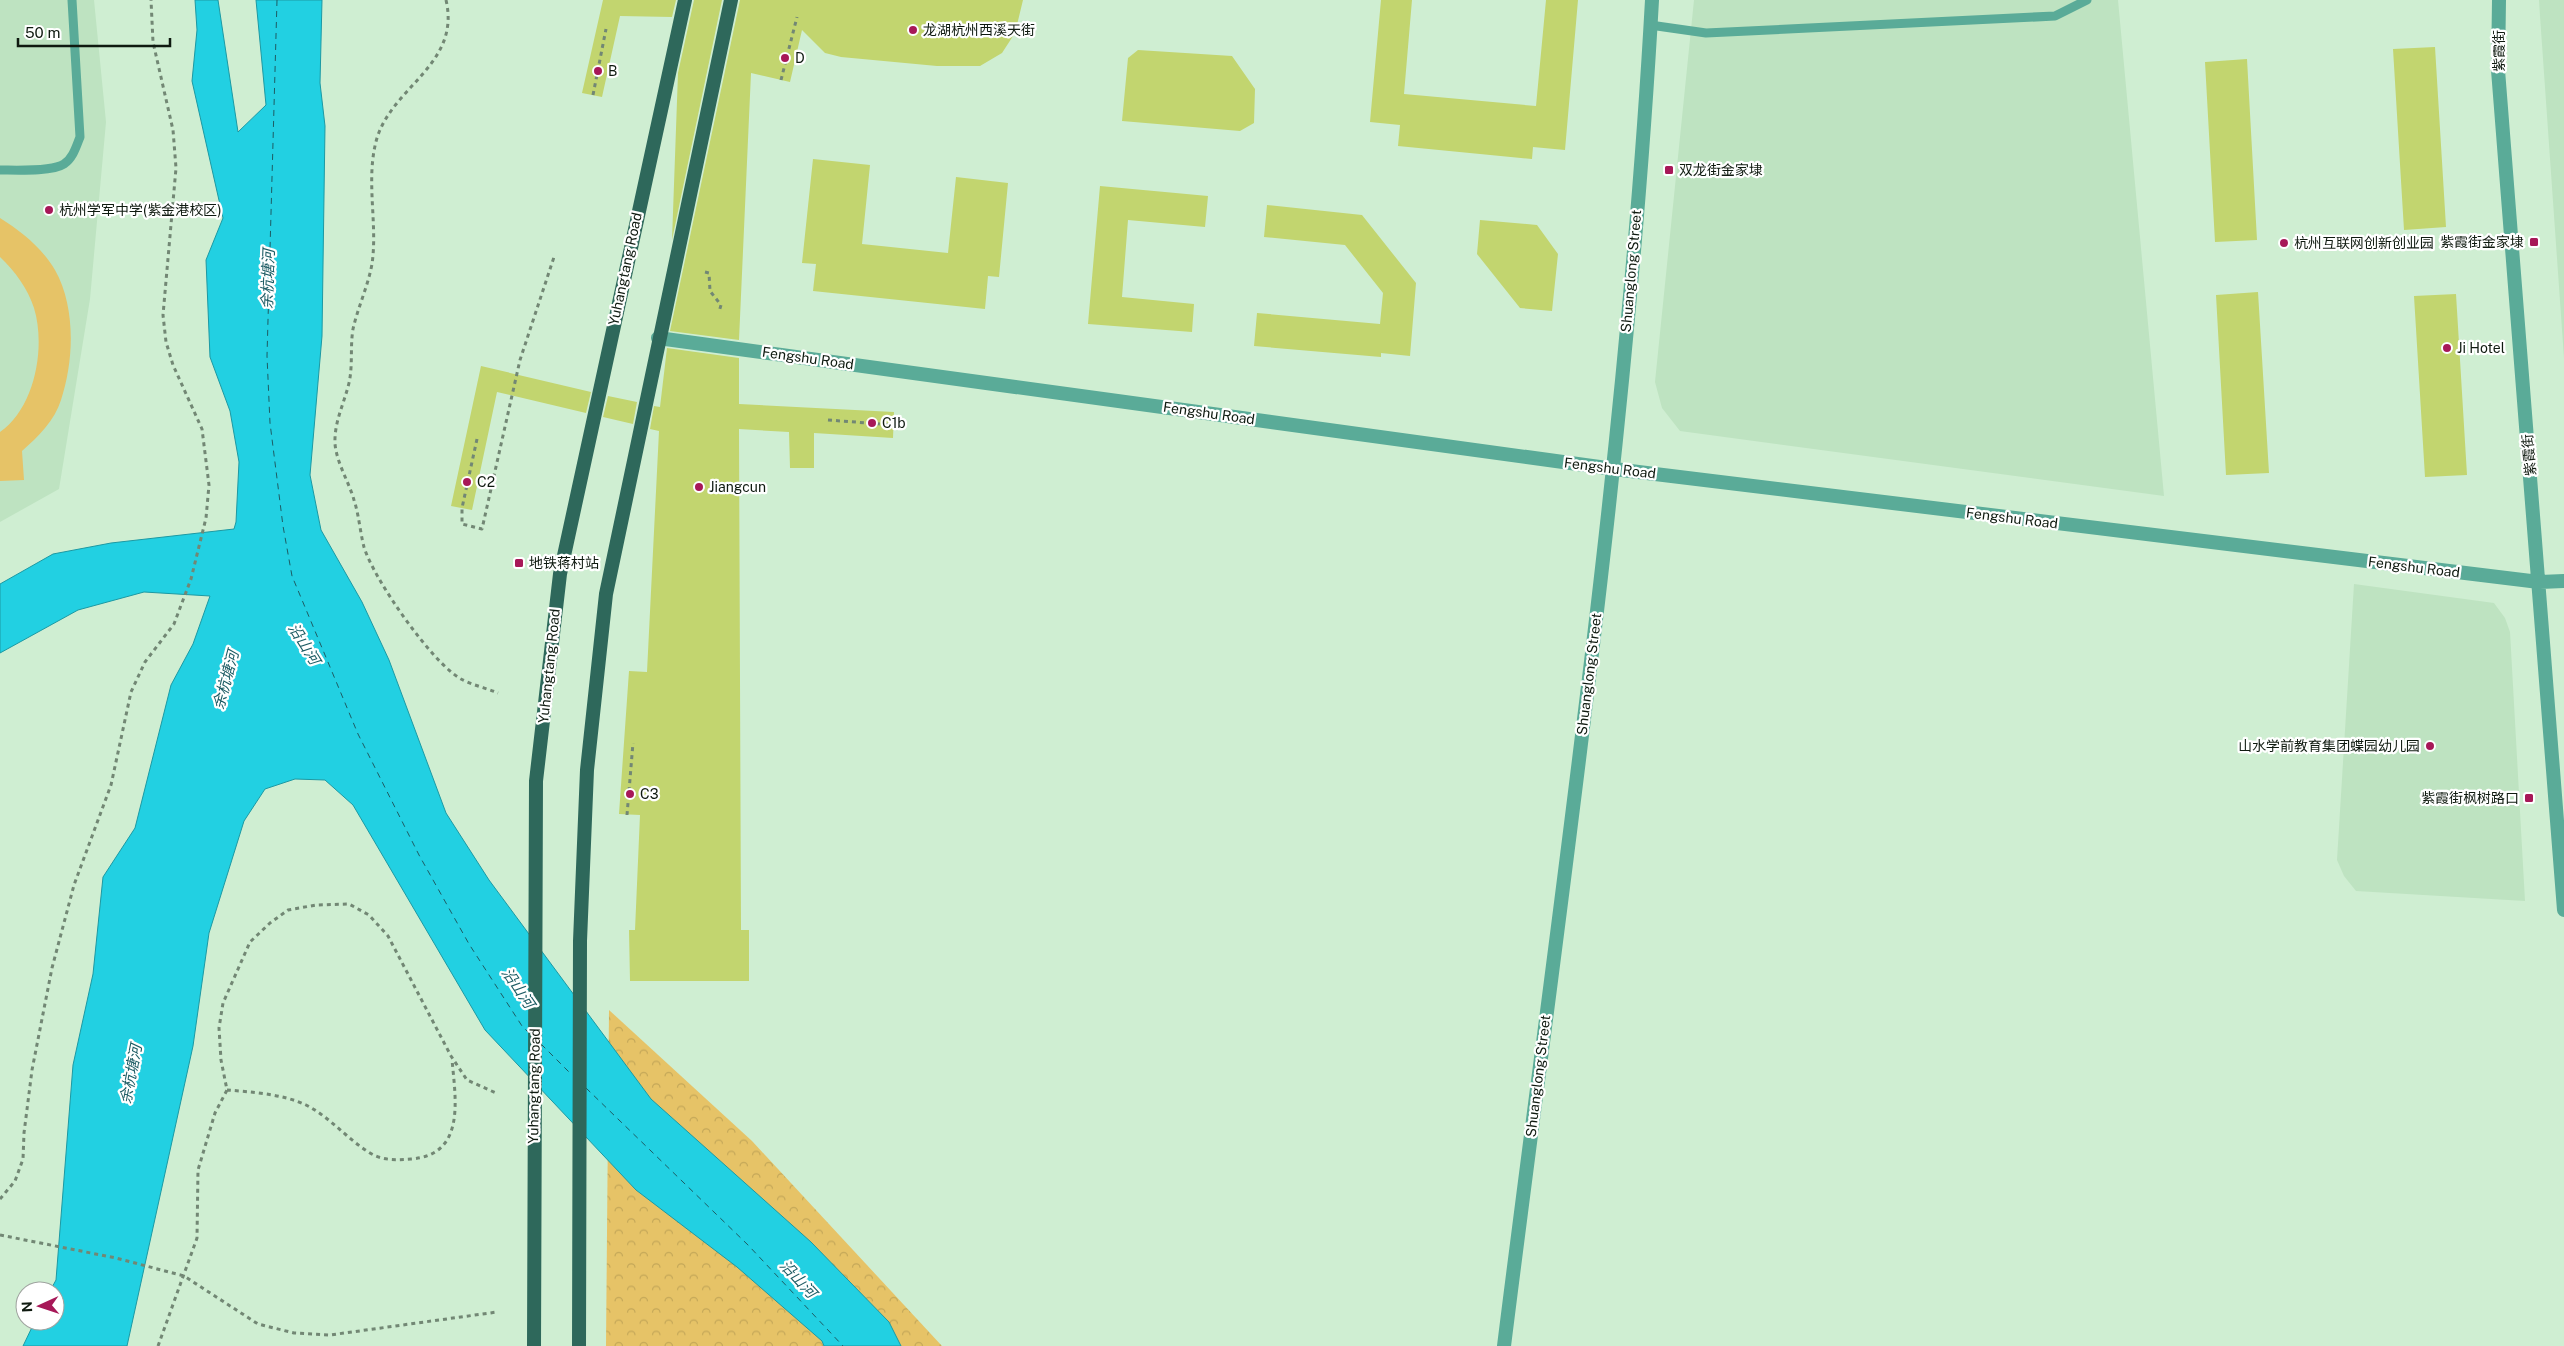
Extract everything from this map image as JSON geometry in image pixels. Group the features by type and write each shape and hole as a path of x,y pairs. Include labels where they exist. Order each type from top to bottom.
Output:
{"main road":[{"name":"Yuhangtang Road","path":"534,1346 536,781 560,574 685,0"},
{"path":"579,1346 581,1196 580,942 588,770 606,594 658,338 731,0"}],"street":[{"name":"Shuanglong Street","path":"1504,1346 1614,469 1646,98 1652,0"},
{"name":"紫霞街","path":"2499,0 2498,70 2564,910"},
{"name":"Fengshu Road","path":"658,338 1614,469 2539,582 2564,581"}],"lane":[{"path":"0,170 48,168 63,165 73,154 80,137 72,0"},
{"path":"1650,25 1706,33 2055,16 2088,0"}],"path":[{"path":"0,1199 15,1181 23,1159 24,1133 32,1070 52,968 74,885 111,785 131,692 145,662 174,624 184,601 206,518 209,485 202,429 173,365 166,342 163,315 176,168 173,130 153,42 151,0"},
{"path":"446,0 448,25 443,42 432,65 385,117 377,140 372,163 374,224 372,264 354,328 352,366 336,427 335,446 354,502 364,547 372,568 405,619 426,646 460,678 498,693"},
{"path":"781,80 797,16"},
{"path":"593,95 606,30"},
{"path":"477,439 462,508 462,524 482,529 520,360 555,254"},
{"path":"705,272 709,273 710,291 721,305 719,312"},
{"path":"828,420 894,425"},
{"path":"627,815 633,742"},
{"path":"158,1346 197,1238 198,1170 215,1113 227,1090 221,1060 219,1028 223,1003 250,942 270,923 288,910 316,905 349,904 369,915 388,936 451,1056 467,1080 496,1093"},
{"path":"227,1090 254,1092 304,1104 323,1115 372,1154 391,1160 417,1159 437,1152 450,1136 457,1112 451,1056"},
{"path":"0,1235 116,1258 184,1276 258,1324 294,1332 330,1335 497,1312"}],"shaded area":[{"name":"杭州学军中学(紫金港校区)","path":"0,0 94,0 106,122 90,299 59,489 0,522"},
{"path":"1694,0 2118,0 2164,496 1680,431 1662,408 1655,382"},
{"path":"2539,0 2564,0 2564,358 2540,16"},
{"name":"山水学前教育集团蝶园幼儿园","path":"2354,584 2494,603 2505,618 2510,632 2525,901 2356,891 2344,876 2337,860"}],"green space":[{"path":"0,218 31,241 50,262 62,285 70,317 70,351 61,400 50,421 40,434 22,451 24,480 0,481 0,432 22,408 29,393 35,376 39,340 34,308 25,287 0,257"},
{"path":"609,1010 752,1141 942,1346 606,1346"}],"water":[{"path":"195,0 218,0 238,132 266,105 256,0 322,0 320,83 325,126 322,336 310,475 321,530 362,602 389,660 446,813 489,880 651,1099 811,1242 889,1322 901,1346 824,1346 822,1341 737,1267 636,1190 485,1030 353,805 325,780 295,779 265,789 244,821 209,933 193,1046 127,1346 23,1346 30,1331 65,1331 65,1281 55,1281 73,1065 93,974 103,877 135,828 171,685 193,644 210,596 144,592 78,610 0,653 0,584 53,554 111,543 234,529 239,462 230,411 210,357 206,260 223,218 192,81 197,30"}],"building":[{"path":"603,0 676,0 672,17 620,16 602,97 582,93"},
{"path":"694,0 722,0 672,240 678,73"},
{"path":"740,0 1023,0 1015,33 1002,53 980,66 937,66 841,57 825,53 802,30 790,82 751,73 739,340 670,331"},
{"path":"1381,0 1412,0 1404,94 1536,106 1546,0 1578,0 1565,150 1533,147 1532,159 1398,146 1400,125 1370,122"},
{"path":"2435,47 2446,227 2404,230 2393,49"},
{"path":"1138,50 1232,56 1255,89 1254,123 1240,131 1122,121 1128,58"},
{"path":"2247,59 2257,240 2215,242 2205,62"},
{"path":"813,159 870,165 862,244 948,253 956,177 1008,183 999,277 988,276 985,309 813,291 816,264 802,263"},
{"path":"1100,186 1208,196 1205,227 1128,220 1122,297 1194,304 1192,332 1088,324"},
{"path":"1267,205 1362,215 1416,283 1410,356 1381,353 1381,357 1254,346 1257,313 1380,324 1383,293 1345,245 1264,237"},
{"path":"1480,220 1537,225 1558,254 1552,311 1520,308 1477,254"},
{"path":"2258,292 2269,473 2226,475 2216,295"},
{"path":"2456,294 2467,475 2425,477 2414,296"},
{"name":"Jiangcun","path":"667,348 739,358 739,404 894,412 893,438 814,433 814,468 790,468 789,432 739,429 741,930 749,930 749,981 630,981 629,930 635,930 640,815 619,814 629,671 647,672 659,431 650,429 654,406 660,407"},
{"path":"481,366 591,392 586,413 497,392 472,510 451,506"},
{"path":"608,396 637,402 633,424 603,417"}],"ferry route":[{"path":"277,0 267,356 270,423 283,526 292,576 358,734 419,855 469,944 522,1026 529,1033"},
{"path":"541,1044 572,1075"},
{"path":"586,1088 748,1245 843,1346"}],"place":[{"name":"龙湖杭州西溪天街","path":"913,30"},
{"name":"D","path":"785,58"},
{"name":"B","path":"598,71"},
{"name":"双龙街金家埭","path":"1669,170"},
{"name":"杭州学军中学(紫金港校区)","path":"49,210"},
{"name":"紫霞街金家埭","path":"2534,242"},
{"name":"杭州互联网创新创业园","path":"2284,243"},
{"name":"Ji Hotel","path":"2447,348"},
{"name":"C1b","path":"872,423"},
{"name":"C2","path":"467,482"},
{"name":"Jiangcun","path":"699,487"},
{"name":"地铁蒋村站","path":"519,563"},
{"name":"山水学前教育集团蝶园幼儿园","path":"2430,746"},
{"name":"C3","path":"630,794"},
{"name":"紫霞街枫树路口","path":"2529,798"}],"water label":[{"name":"余杭塘河","path":"268,279"},
{"name":"沿山河","path":"304,644"},
{"name":"余杭塘河","path":"226,680"},
{"name":"沿山河","path":"518,988"},
{"name":"余杭塘河","path":"131,1074"},
{"name":"沿山河","path":"798,1279"}]}
